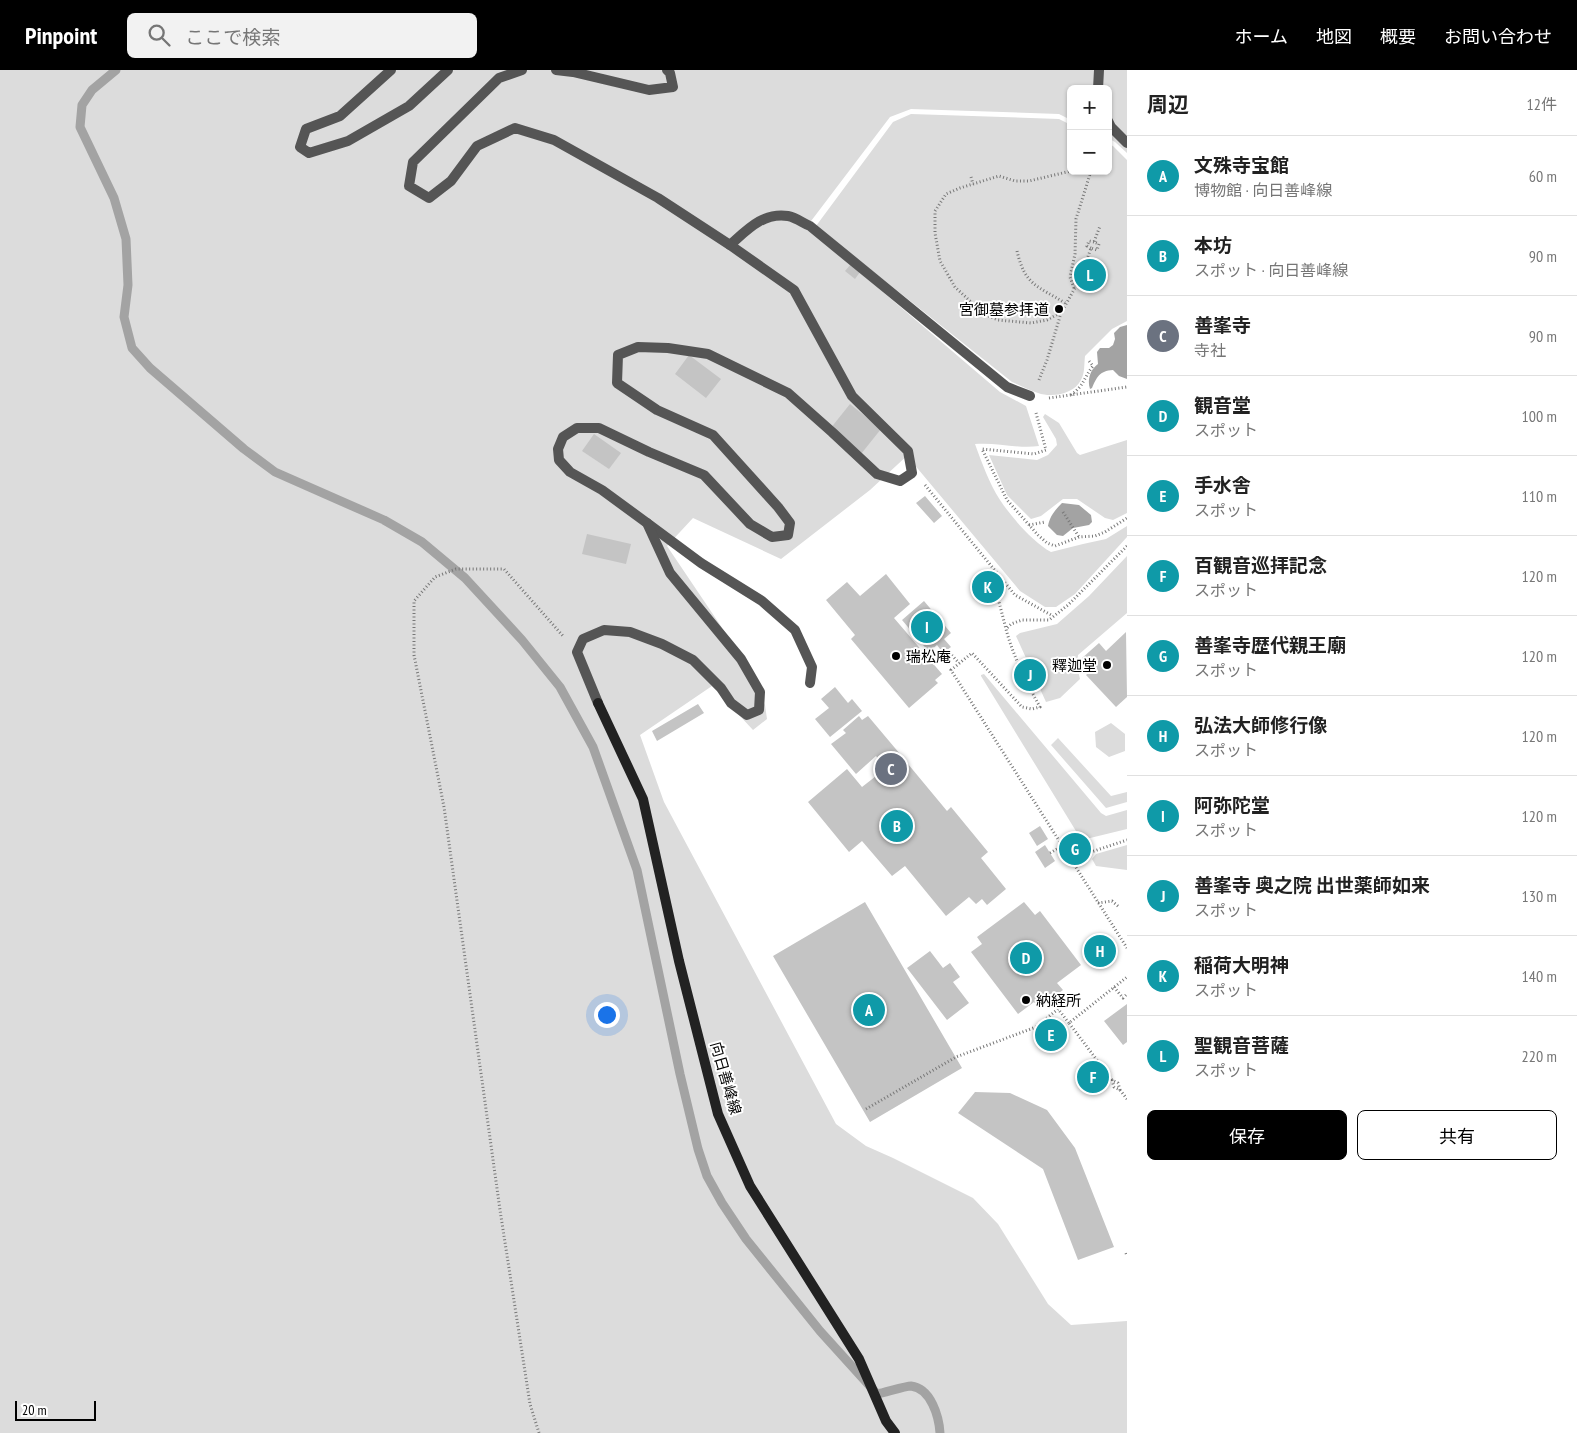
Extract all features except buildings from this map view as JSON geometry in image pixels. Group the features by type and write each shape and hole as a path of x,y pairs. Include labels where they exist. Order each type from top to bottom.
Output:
{"main road":[{"name":"向日善峰線","path":"598,703 643,799 678,961 718,1114 750,1186 859,1359 886,1421 895,1433"}],"street":[{"path":"392,70 340,116 306,129 300,147 309,153 348,140 410,106 448,70"},
{"path":"522,70 499,78 413,162 409,186 429,198 451,181 477,146 515,128 554,140 658,198 730,244 794,290 852,396 908,451 912,473 900,481 877,474 788,393 708,354 668,348 638,347 618,354 617,383 658,410 713,435 778,506 790,523 788,535 772,537 750,524 704,475 648,452 599,428 577,428 563,437 558,449 558,460 570,472 602,490 701,563 762,601 795,630 812,667 810,683"},
{"path":"556,70 573,72 649,90 673,87 670,73 667,70"},
{"path":"1098,70 1098,85"},
{"path":"1112,128 1127,143"},
{"path":"730,244 758,221 770,217 789,216 810,226 1007,387 1030,396"},
{"path":"598,703 577,652 583,639 604,630 630,632 662,644 693,660 721,688 731,703 747,715 759,710 760,692 751,675 741,659 670,573 647,523"}],"path":[{"path":"1061,313 1047,320 1031,323 998,320 984,314 955,287 940,261 935,234 935,211 946,194 1000,176 1015,181 1029,181 1067,172"},
{"path":"1074,289 1070,277 1075,254 1076,219 1090,175"},
{"path":"971,177 973,184"},
{"path":"1100,226 1094,242 1089,241 1087,246 1091,248 1081,277 1065,302 1047,360 1030,396 1046,450 1034,454 982,449 1002,493 1047,543 1056,546 1079,537 1095,536 1106,532 1127,518"},
{"path":"1017,251 1024,274 1034,284 1065,302"},
{"path":"1069,397 1086,380 1092,366 1089,360"},
{"path":"1030,396 1053,399 1127,387"},
{"path":"912,473 922,480 1015,595 1053,616"},
{"path":"1063,512 1079,537"},
{"path":"1029,525 1045,522"},
{"path":"1006,630 1016,621 1049,620 1068,605 1127,546"},
{"path":"538,1433 530,1404 500,1210 444,807 414,655 414,600 435,576 456,569 504,569 577,652"},
{"path":"991,592 999,602 1009,642 1040,707 1032,709 1022,707 972,653 952,670 1127,948"},
{"path":"947,650 959,664"},
{"path":"1070,859 1127,840"},
{"path":"1050,853 1062,846"},
{"path":"1098,902 1112,901 1118,907"},
{"path":"1069,1023 1127,977"},
{"path":"1114,987 1123,998 1127,994"},
{"path":"1051,999 1112,1080 1114,1087 1120,1090 1127,1099"},
{"path":"866,1109 910,1080 956,1057 1036,1027 1058,1009"}],"shaded area":[{"path":"0,70 1127,70 1127,153 1112,140 1112,85 1067,85 1067,118 1059,114 911,109 890,117 805,229 815,234 1000,392 1026,406 1039,446 975,444 986,473 1000,500 1030,536 1051,552 1106,539 1127,526 1127,537 1075,594 1056,607 1045,607 1020,591 913,463 910,453 870,490 781,559 693,518 667,546 735,647 765,705 767,719 753,730 712,686 640,735 664,802 836,1124 866,1146 973,1198 998,1224 1048,1304 1071,1325 1127,1321 1127,1433 0,1433"},
{"path":"911,114 1059,119 1067,123 1067,175 1112,175 1112,146 1127,160 1127,321 1112,329 1085,356 1082,377 1078,385 1073,389 1062,394 1050,395 1031,391 1012,382 816,226 893,122"},
{"path":"1127,325 1127,379 1119,376 1113,370 1108,371 1099,375 1090,389 1090,375 1098,364 1097,352 1100,348 1109,348 1113,345 1114,333 1120,327"},
{"path":"1045,414 1059,423 1080,455 1127,440 1127,513 1113,520 1105,518 1077,499 1063,499 1041,516 1031,519 1007,495 989,455 1037,460 1048,455 1057,445 1056,439 1043,417"},
{"path":"1062,503 1079,505 1091,515 1092,522 1089,525 1073,528 1063,536 1057,535 1048,526 1053,513"},
{"path":"1127,556 1127,613 1078,655 1077,666 1080,679 1060,698 1046,702 1016,636 1020,633 1057,624 1089,596"},
{"path":"984,674 1101,813 1106,816 1127,810 1127,829 1086,839 1079,836 981,676"},
{"path":"1111,723 1125,734 1125,751 1109,757 1096,747 1095,732"},
{"path":"1058,738 1111,796 1127,792 1127,802 1106,808 1051,745"},
{"path":"1127,845 1127,870 1096,866 1092,859 1096,854"}],"waterway":[{"path":"116,70 92,90 82,105 80,127 114,198 126,239 128,285 124,317 132,348 150,368 244,449 275,472 384,520 422,542 465,578 522,640 560,687 593,747 637,870 680,1074 698,1149 707,1176 746,1239 820,1331 877,1394 908,1386 918,1388 924,1392 933,1404 940,1433"}],"place":[{"name":"聖観音菩薩","path":"1090,275"},
{"name":"宮御墓参拝道","path":"1059,309"},
{"name":"稲荷大明神","path":"988,587"},
{"name":"阿弥陀堂","path":"927,627"},
{"name":"瑞松庵","path":"896,656"},
{"name":"釋迦堂","path":"1107,665"},
{"name":"善峯寺 奥之院 出世薬師如来","path":"1030,675"},
{"name":"善峯寺","path":"891,769"},
{"name":"本坊","path":"897,826"},
{"name":"善峯寺歴代親王廟","path":"1075,849"},
{"name":"弘法大師修行像","path":"1100,951"},
{"name":"観音堂","path":"1026,958"},
{"name":"納経所","path":"1026,1000"},
{"name":"文殊寺宝館","path":"869,1010"},
{"name":"手水舎","path":"1051,1035"},
{"name":"百観音巡拝記念","path":"1093,1077"}]}
